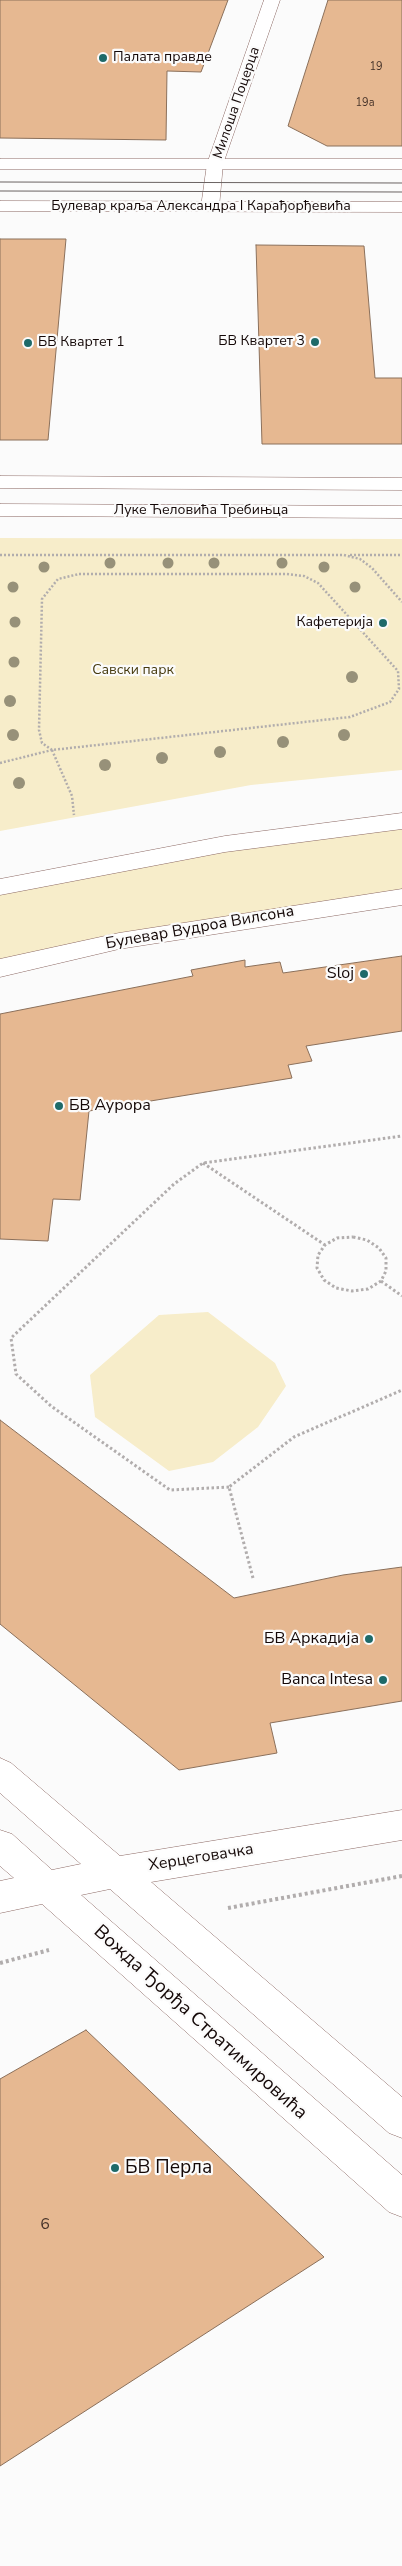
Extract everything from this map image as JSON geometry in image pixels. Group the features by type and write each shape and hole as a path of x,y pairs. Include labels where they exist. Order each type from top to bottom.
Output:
{"street":[{"name":"Милоша Поцерца","path":"210,207 215,164 272,0"},
{"path":"0,164 402,164"},
{"name":"Булевар краља Александра I Карађорђевића","path":"0,206 402,207"},
{"name":"Луке Ћеловића Требињца","path":"0,482 402,484"},
{"name":"Луке Ћеловића Требињца","path":"0,510 402,512"},
{"path":"0,887 225,844 402,820"},
{"name":"Булевар Вудроа Вилсона","path":"0,968 119,941 402,897"},
{"path":"0,1773 402,2120"},
{"name":"Херцеговачка","path":"0,1897 115,1872 402,1824"},
{"name":"Вожда Ђорђа Стратимировића","path":"0,1845 402,2199"}],"path":[{"path":"0,555 402,555"},
{"path":"344,555 360,559 372,568 402,602"},
{"path":"0,763 52,750 350,717 390,702 399,689 398,671 318,583 304,576 287,574 79,574 58,579 42,599 39,730 42,743 52,750 72,796 74,815"},
{"path":"402,1136 203,1163 174,1184 11,1338 16,1374 51,1406 170,1490 229,1487 294,1437 402,1390"},
{"path":"203,1163 326,1245"},
{"path":"353,1236 367,1240 379,1248 386,1258 386,1270 381,1281 368,1289 352,1291 336,1288 324,1280 317,1268 318,1255 326,1245 337,1238 353,1236"},
{"path":"381,1281 402,1296"},
{"path":"229,1487 253,1578"}],"green space":[{"name":"Савски парк","path":"0,538 402,539 402,770 251,785 0,831"},
{"path":"402,821 402,897 0,968 0,887"},
{"path":"208,1312 275,1363 286,1386 258,1427 213,1462 169,1471 95,1417 90,1375 159,1315"}],"building":[{"name":"Палата правде","path":"0,0 228,0 201,72 167,71 166,140 0,138"},
{"path":"328,0 402,0 402,146 327,146 288,126"},
{"name":"БВ Квартет 1","path":"0,239 66,239 48,440 0,440"},
{"name":"БВ Квартет 3","path":"256,245 364,246 375,378 402,378 402,444 262,444"},
{"name":"БВ Аурора","path":"402,956 402,1031 306,1046 312,1061 288,1065 292,1078 89,1111 80,1200 53,1199 48,1241 0,1239 0,1014 193,976 191,970 245,960 245,967 280,962 283,973"},
{"path":"0,1420 234,1598 343,1575 402,1567 402,1701 270,1723 277,1753 179,1770 0,1624"},
{"name":"БВ Перла","path":"86,2030 324,2257 0,2466 0,2079"}],"tram line":[{"path":"0,182 402,183"},
{"path":"0,191 402,192"}],"place":[{"name":"Палата правде","path":"103,58"},
{"name":"БВ Квартет 3","path":"315,342"},
{"name":"БВ Квартет 1","path":"28,343"},
{"name":"Кафетерија","path":"383,623"},
{"name":"Sloj","path":"364,974"},
{"name":"БВ Аурора","path":"59,1106"},
{"name":"БВ Аркадија","path":"369,1639"},
{"name":"Banca Intesa","path":"383,1680"},
{"name":"БВ Перла","path":"115,2168"}]}
